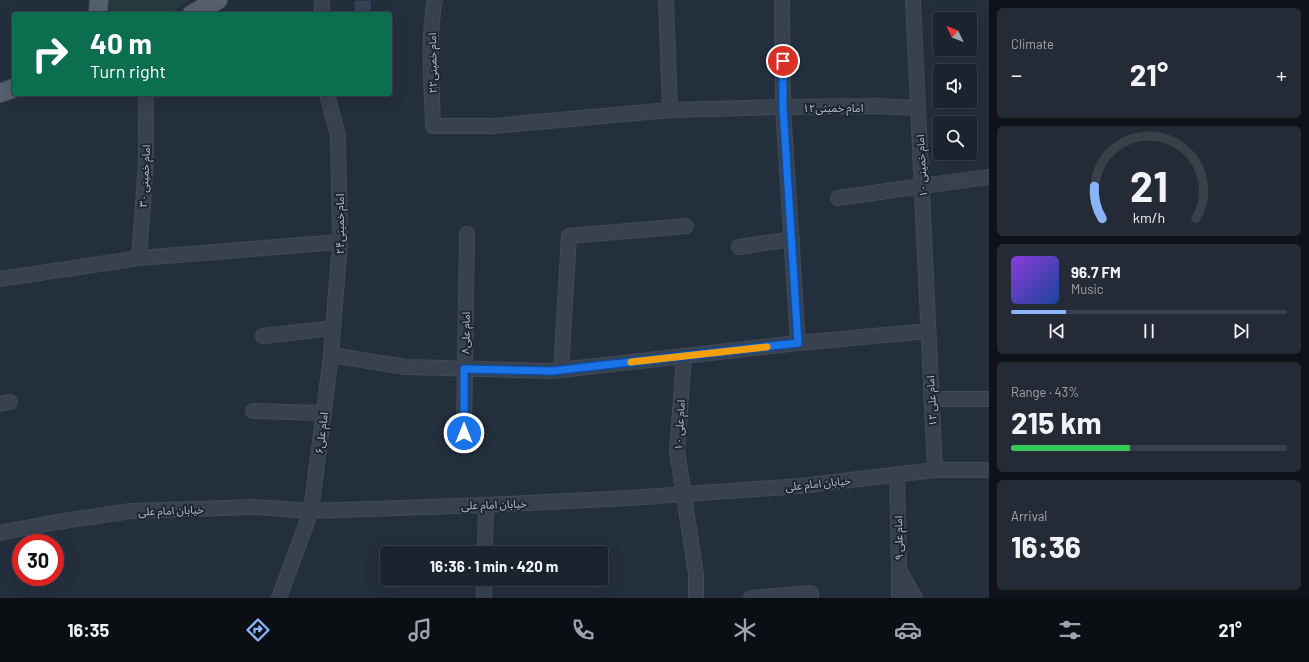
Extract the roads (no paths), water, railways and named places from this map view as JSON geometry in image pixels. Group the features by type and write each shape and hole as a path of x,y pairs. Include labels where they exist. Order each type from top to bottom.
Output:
{"main road":[{"path":"191,12 200,0"},
{"path":"196,12 218,0"},
{"path":"0,93 12,89"}],"street":[{"path":"322,0 322,12"},
{"name":"امام خمینی۲۲","path":"433,126 430,50 431,18 435,0"},
{"path":"666,0 670,110"},
{"path":"782,0 783,107 798,343"},
{"name":"امام خمینی ۱۰","path":"913,0 928,331"},
{"name":"امام خمینی ۳۰","path":"138,258 146,162 146,96"},
{"name":"امام خمینی۲۴","path":"328,96 338,136 340,242 331,355"},
{"name":"امام خمینی۱۲","path":"433,126 493,126 670,110 875,106 918,108"},
{"path":"838,198 989,177"},
{"path":"561,370 569,236 686,226"},
{"name":"امام علی۸","path":"464,433 467,234"},
{"path":"739,247 792,239"},
{"path":"0,279 138,258 340,242"},
{"path":"264,336 333,328"},
{"path":"331,355 406,367 552,371 798,343 928,331"},
{"name":"امام علی ۱۲","path":"928,331 935,470"},
{"name":"امام علی۶","path":"279,598 311,511 331,355"},
{"name":"امام علی ۱۰","path":"684,356 677,451 696,574 696,598"},
{"path":"931,399 989,399"},
{"path":"253,411 324,413"},
{"name":"خیابان امام علی","path":"0,533 57,522 131,512 255,507 311,511 486,505 800,486 935,470 989,470"},
{"name":"امام علی ۹","path":"896,474 899,570 915,598"},
{"path":"485,546 486,505"},
{"path":"899,570 899,598"},
{"path":"484,586 484,598"},
{"path":"751,598 811,593 811,598"}]}
